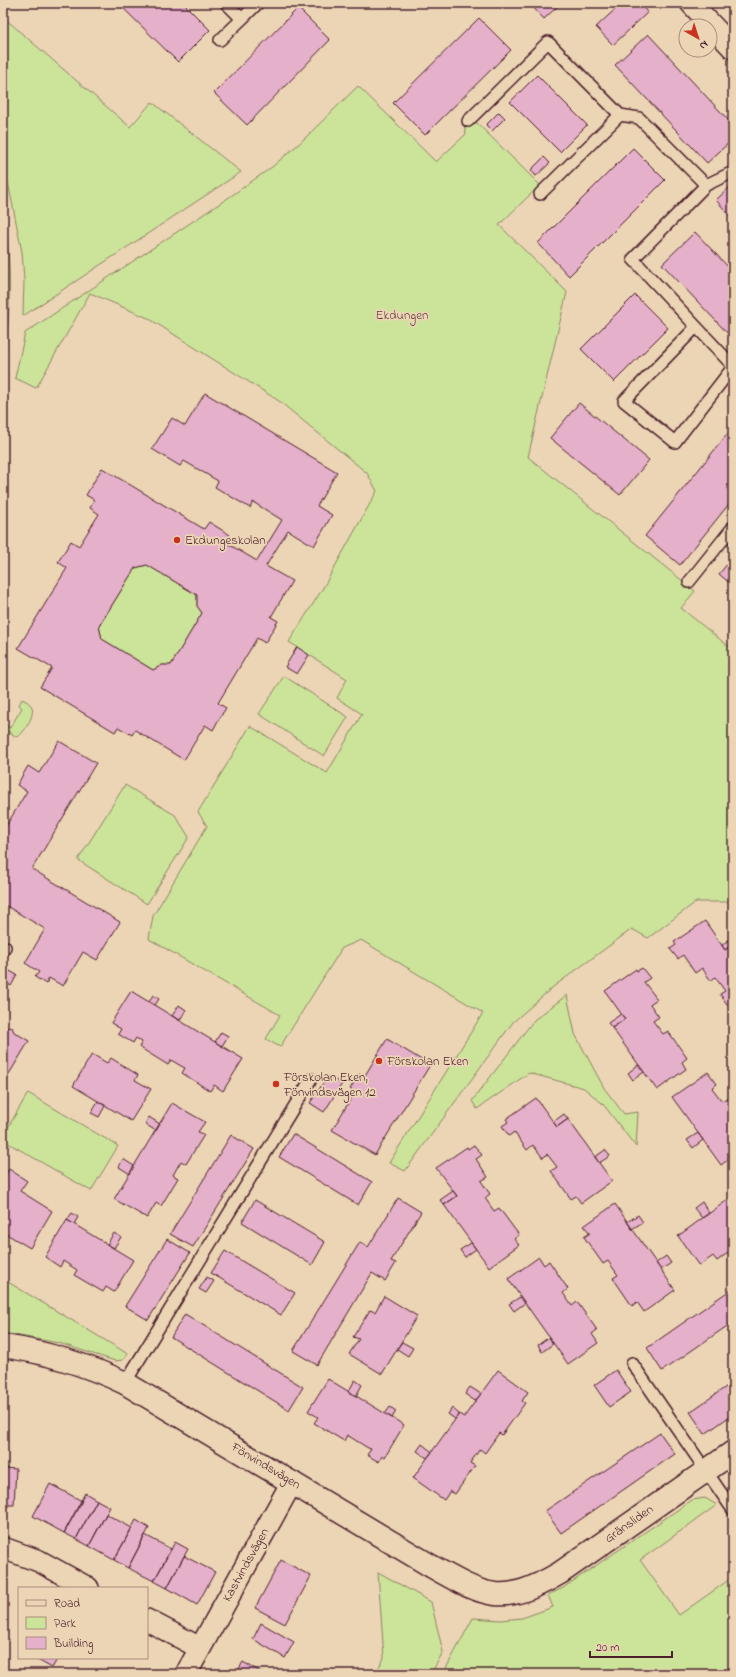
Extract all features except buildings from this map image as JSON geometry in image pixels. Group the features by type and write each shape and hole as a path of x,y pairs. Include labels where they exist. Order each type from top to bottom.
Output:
{"street":[{"path":"691,3 733,48"},
{"name":"Fönvindsvägen","path":"3,1346 54,1357 98,1371 126,1383 469,1588 488,1594 503,1595 523,1591"},
{"name":"Gränsliden","path":"523,1591 541,1584 560,1573 733,1452"},
{"name":"Kastvindsvägen","path":"186,1674 292,1482"},
{"path":"3,1548 39,1561 86,1587"},
{"path":"148,1621 200,1648"}],"lane":[{"path":"226,3 242,19"},
{"path":"220,40 258,3"},
{"path":"468,121 548,42 620,115 639,118 706,185"},
{"path":"540,194 620,115"},
{"path":"696,327 624,401 674,442 733,367 696,327 633,259 706,185 733,172"},
{"path":"689,582 733,527"},
{"path":"3,946 5,948 3,951"},
{"path":"126,1383 311,1079"},
{"path":"632,1363 733,1510"}],"green space":[{"path":"3,17 130,127 152,102 241,172 23,316 24,280 22,252 3,157"},
{"name":"Ekdungen","path":"358,86 436,162 466,134 464,124 476,122 540,185 499,225 567,292 528,457 695,591 681,608 728,646 733,646 733,902 696,902 648,938 632,929 553,987 513,1022 405,1171 389,1163 483,1013 361,940 342,948 280,1047 266,1039 280,1015 149,939 153,916 207,826 198,812 250,726 327,773 362,714 337,698 347,679 289,642 323,588 377,491 367,473 279,401 148,318 90,293 36,388 15,378 25,333 272,167 302,141"},
{"path":"3,218 8,257 9,315 3,373"},
{"path":"147,565 197,595 197,606 202,613 171,665 162,665 153,670 102,639 99,626 135,568"},
{"path":"284,676 348,717 324,756 259,714"},
{"path":"22,699 30,704 33,710 28,724 23,732 17,737 3,729 3,724 10,728 22,708 19,705"},
{"path":"125,785 175,815 189,837 147,904 78,860"},
{"path":"567,995 575,1034 604,1088 624,1114 638,1112 636,1147 603,1104 584,1088 529,1073 477,1109 472,1101 534,1020"},
{"path":"28,1093 118,1146 91,1191 3,1140 3,1136"},
{"path":"3,1279 128,1354 123,1360 115,1361 59,1343 3,1333"},
{"path":"705,1498 717,1505 640,1560 679,1615 733,1577 733,1674 443,1674 473,1618 501,1620 522,1618 553,1607 548,1595 563,1588 692,1500"},
{"path":"378,1572 431,1602 443,1652 431,1674 375,1674 384,1658"}],"place":[{"name":"Ekdungeskolan","path":"177,540"},
{"name":"Förskolan Eken","path":"379,1061"},
{"name":"Förskolan Eken, Fönvindsvägen 12","path":"276,1084"}]}
